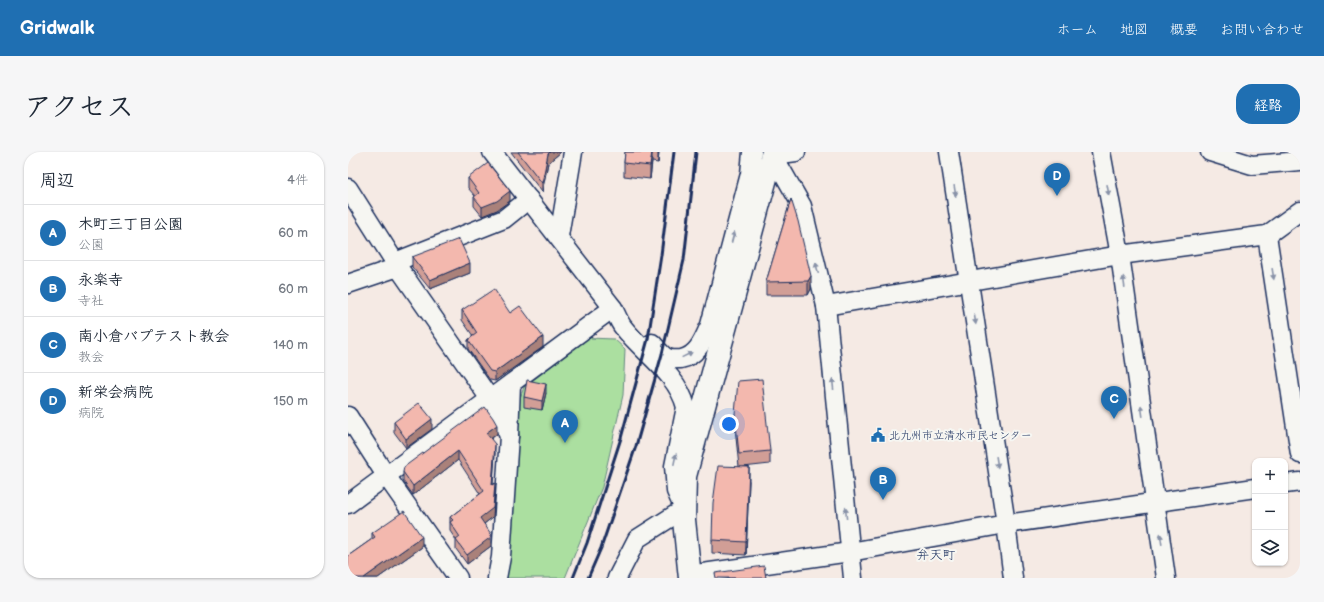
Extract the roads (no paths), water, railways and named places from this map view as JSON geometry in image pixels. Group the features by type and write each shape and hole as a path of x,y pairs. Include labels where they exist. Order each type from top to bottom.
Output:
{"street":[{"path":"492,152 559,236 613,308 622,326 676,384 686,407 674,466 676,491 684,509"},
{"path":"559,236 573,152"},
{"path":"766,153 796,152"},
{"path":"949,152 970,281 1013,578"},
{"path":"1101,152 1120,255 1166,578"},
{"path":"1210,152 1252,165 1300,161"},
{"path":"613,308 628,318 662,354 668,358 679,359 694,352 704,338 710,324 750,174 766,153"},
{"path":"766,153 802,206 826,306 853,578"},
{"path":"766,153 685,476 684,520 689,577 850,552 1006,524 1252,488"},
{"path":"348,188 397,265 491,400 499,413 509,436"},
{"path":"348,284 397,265 504,219 529,199"},
{"path":"826,306 1120,255 1267,235 1300,211"},
{"path":"1267,235 1300,454"},
{"path":"348,504 491,400 510,384 613,308"},
{"path":"497,578 501,557 509,436 510,384"},
{"path":"348,416 387,476 458,578"},
{"path":"1288,484 1300,482"},
{"path":"617,578 637,539 684,509"}],"railway":[{"path":"573,578 587,543 621,438 648,339 661,255 674,152"},
{"path":"588,578 601,548 636,446 662,354 684,260 696,152"}],"place":[{"name":"新栄会病院","path":"1057,196"},
{"name":"南小倉バプテスト教会","path":"1114,419"},
{"name":"北九州市立清水市民センター","path":"878,435"},
{"name":"木町三丁目公園","path":"565,443"},
{"name":"永楽寺","path":"883,500"}],"district":[{"name":"弁天町","path":"936,555"}]}
